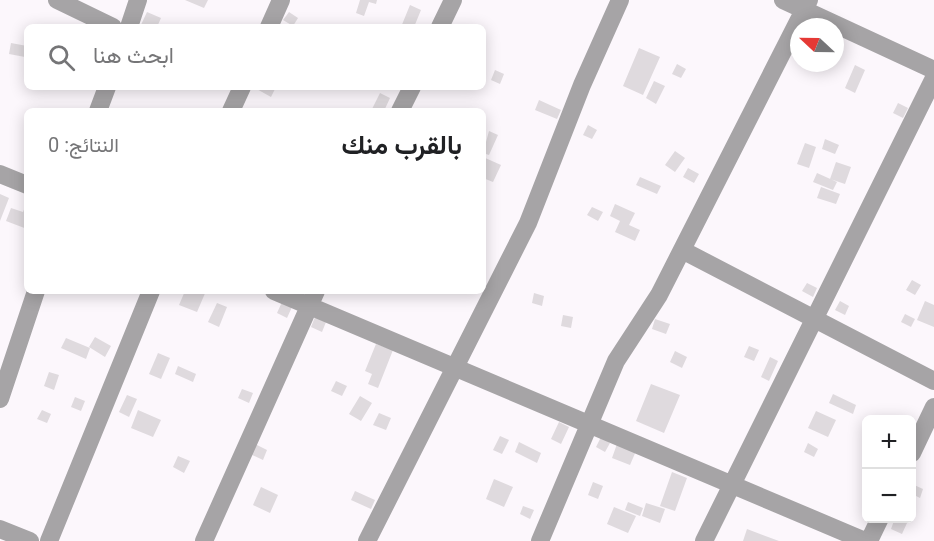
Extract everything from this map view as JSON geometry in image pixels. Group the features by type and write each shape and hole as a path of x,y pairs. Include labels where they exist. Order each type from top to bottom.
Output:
{"street":[{"path":"57,0 107,24"},
{"path":"130,24 138,0"},
{"path":"270,24 281,0"},
{"path":"441,24 453,0"},
{"path":"367,541 528,223 582,85 620,0"},
{"path":"783,0 806,5 934,70"},
{"path":"540,541 615,361 659,295 806,5"},
{"path":"704,541 934,78"},
{"path":"99,108 106,90"},
{"path":"232,108 241,90"},
{"path":"402,108 410,90"},
{"path":"0,174 24,184"},
{"path":"682,250 934,381"},
{"path":"0,399 35,294"},
{"path":"49,541 149,294"},
{"path":"290,294 312,298 456,368 867,541 878,523"},
{"path":"204,541 312,298"},
{"path":"916,445 934,407"},
{"path":"0,530 30,541"}],"building":[{"path":"185,0 208,0 204,8"},
{"path":"360,0 377,0 376,4 369,2 364,16 356,13"},
{"path":"410,5 421,10 415,24 402,24"},
{"path":"147,12 161,18 158,24 141,24"},
{"path":"289,12 298,18 294,24 283,20"},
{"path":"11,43 24,45 24,57 9,54"},
{"path":"639,48 660,57 643,95 623,86"},
{"path":"677,64 686,69 681,78 672,74"},
{"path":"855,65 865,70 855,93 845,88"},
{"path":"495,70 504,74 500,84 491,80"},
{"path":"654,81 665,86 656,104 646,98"},
{"path":"258,90 274,90 271,97"},
{"path":"380,93 390,98 385,108 372,108"},
{"path":"539,100 561,110 557,119 535,110"},
{"path":"898,103 908,108 903,118 893,113"},
{"path":"588,125 597,130 592,139 583,135"},
{"path":"489,131 498,135 489,155 486,154"},
{"path":"825,139 839,145 835,154 822,149"},
{"path":"805,143 816,147 809,168 797,164"},
{"path":"675,151 685,158 675,172 665,165"},
{"path":"486,158 501,165 493,182 486,179"},
{"path":"836,162 851,167 845,184 830,179"},
{"path":"688,168 699,174 694,183 683,177"},
{"path":"817,173 837,182 833,190 813,182"},
{"path":"640,177 661,186 657,194 636,185"},
{"path":"821,187 840,194 836,204 817,198"},
{"path":"0,194 9,198 0,221"},
{"path":"615,204 635,213 629,225 640,230 635,241 615,232 620,221 610,216"},
{"path":"592,207 603,212 598,221 587,215"},
{"path":"11,208 23,212 24,210 24,228 6,221"},
{"path":"912,280 921,285 915,295 906,290"},
{"path":"807,283 817,288 813,297 802,291"},
{"path":"534,293 544,296 542,306 532,303"},
{"path":"184,294 205,294 197,312 179,305"},
{"path":"840,301 849,306 845,315 835,310"},
{"path":"925,301 934,305 934,327 917,320"},
{"path":"282,302 292,307 287,318 277,313"},
{"path":"217,303 227,307 219,327 208,322"},
{"path":"905,314 915,319 911,327 901,322"},
{"path":"563,315 573,317 571,328 561,326"},
{"path":"315,317 326,322 322,332 311,327"},
{"path":"655,319 670,324 666,334 652,329"},
{"path":"95,337 111,346 105,357 89,347"},
{"path":"66,338 90,348 86,359 61,348"},
{"path":"376,344 393,350 378,388 368,384 372,374 365,371"},
{"path":"749,346 759,350 754,361 744,357"},
{"path":"675,351 687,357 682,368 670,362"},
{"path":"158,353 170,358 161,379 149,374"},
{"path":"770,357 778,361 769,381 761,377"},
{"path":"178,366 196,374 193,382 175,374"},
{"path":"49,372 59,375 54,390 44,386"},
{"path":"336,381 347,386 342,396 331,391"},
{"path":"651,384 680,395 664,433 636,421"},
{"path":"242,389 253,393 249,403 238,398"},
{"path":"833,394 856,405 853,414 829,403"},
{"path":"127,395 137,399 129,417 119,412"},
{"path":"360,396 372,403 361,421 349,414"},
{"path":"75,397 85,401 81,411 71,407"},
{"path":"42,410 51,414 47,423 37,419"},
{"path":"138,410 161,420 153,437 131,428"},
{"path":"816,411 836,420 828,437 808,428"},
{"path":"379,413 391,418 386,430 373,425"},
{"path":"559,422 569,427 561,444 551,439"},
{"path":"500,436 509,440 502,454 493,450"},
{"path":"601,437 610,443 605,452 596,447"},
{"path":"519,442 541,453 537,463 515,452"},
{"path":"808,443 818,449 814,457 804,452"},
{"path":"255,444 267,450 263,460 250,454"},
{"path":"617,444 636,451 630,465 612,458"},
{"path":"178,456 190,461 184,473 173,467"},
{"path":"672,472 687,478 675,511 660,506"},
{"path":"494,479 513,487 504,507 486,499"},
{"path":"593,482 603,486 598,499 588,495"},
{"path":"916,486 923,489 920,498 916,496"},
{"path":"261,487 278,495 270,513 253,505"},
{"path":"355,491 375,500 371,509 351,500"},
{"path":"628,502 643,508 640,516 625,510"},
{"path":"646,503 665,509 660,523 642,516"},
{"path":"523,506 534,510 530,519 520,514"},
{"path":"614,507 636,516 628,533 607,524"},
{"path":"893,523 907,523 902,534 891,529"},
{"path":"747,529 779,541 743,541"}]}
